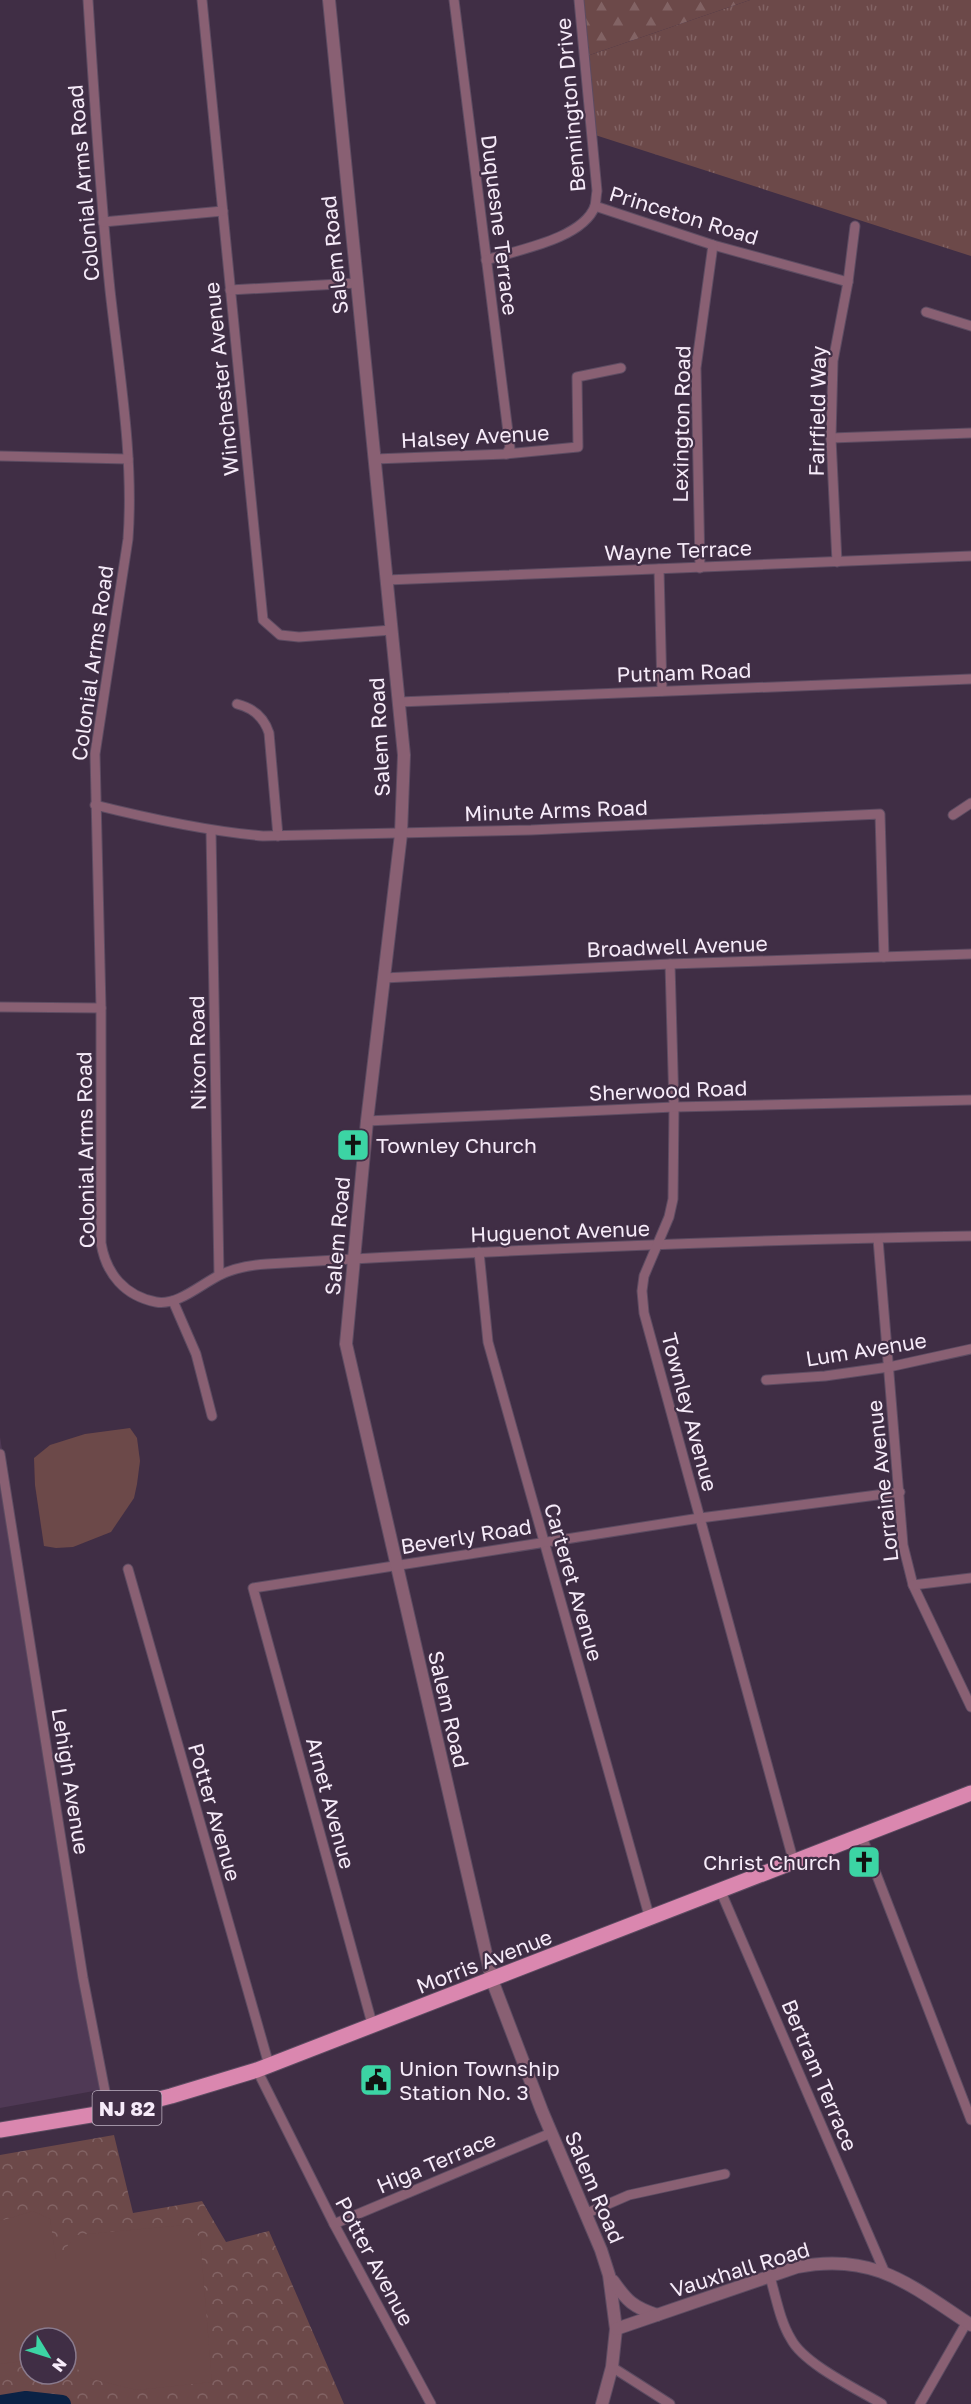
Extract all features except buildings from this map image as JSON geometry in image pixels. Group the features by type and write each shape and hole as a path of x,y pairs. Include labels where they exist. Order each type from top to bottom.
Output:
{"main road":[{"name":"Morris Avenue","path":"0,2130 109,2112 171,2097 263,2068 971,1793"}],"street":[{"name":"Colonial Arms Road","path":"88,0 103,222 128,459 130,509 128,539 95,754 101,1008 103,1254 108,1267 123,1288 158,1303"},
{"name":"Winchester Avenue","path":"202,0 262,620 280,634 299,637 392,630"},
{"name":"Salem Road","path":"329,0 404,755 401,834 367,1121 346,1344 492,1980 609,2276 616,2330 612,2367 602,2404"},
{"name":"Duquesne Terrace","path":"454,0 510,448 506,454"},
{"name":"Bennington Drive","path":"579,0 597,191 595,206"},
{"name":"Princeton Road","path":"486,260 567,234 584,222 595,206 713,245 848,282"},
{"path":"103,222 223,211"},
{"name":"Fairfield Way","path":"837,562 831,438 832,361 848,282 855,226"},
{"name":"Lexington Road","path":"700,568 696,368 713,245"},
{"path":"230,290 357,283"},
{"path":"926,312 971,326"},
{"name":"Halsey Avenue","path":"375,459 506,454 578,447 577,377 621,368"},
{"path":"831,438 971,433"},
{"path":"0,456 128,459"},
{"name":"Wayne Terrace","path":"387,580 971,556"},
{"path":"659,569 662,691"},
{"name":"Putnam Road","path":"399,702 971,679"},
{"path":"237,704 246,706 265,721 269,733 278,836"},
{"path":"954,815 971,803"},
{"name":"Minute Arms Road","path":"95,805 167,823 211,831 278,836 401,834 880,814 884,957"},
{"name":"Nixon Road","path":"211,831 219,1275"},
{"name":"Broadwell Avenue","path":"384,978 670,964 971,954"},
{"name":"Townley Avenue","path":"670,964 674,1107 673,1199 669,1217 644,1276 642,1292 644,1313 794,1863"},
{"path":"0,1007 101,1008"},
{"name":"Sherwood Road","path":"367,1121 674,1107 971,1100"},
{"name":"Huguenot Avenue","path":"158,1303 173,1301 219,1275 264,1264 479,1252 971,1236"},
{"name":"Lorraine Avenue","path":"878,1239 903,1545 913,1585 971,1707"},
{"name":"Carteret Avenue","path":"479,1252 488,1342 650,1919"},
{"path":"173,1301 196,1354 212,1416"},
{"name":"Lum Avenue","path":"766,1380 825,1376 890,1367 971,1349"},
{"name":"Lehigh Avenue","path":"0,1454 83,1978 109,2112"},
{"name":"Beverly Road","path":"253,1588 544,1541 900,1492"},
{"name":"Potter Avenue","path":"128,1569 263,2068 334,2224 431,2404"},
{"path":"913,1585 971,1578"},
{"name":"Arnet Avenue","path":"253,1588 373,2026"},
{"path":"862,1837 971,2120"},
{"name":"Bertram Terrace","path":"721,1892 885,2273"},
{"name":"Higa Terrace","path":"334,2224 551,2133"},
{"path":"585,2214 629,2195 724,2174"},
{"name":"Vauxhall Road","path":"616,2330 770,2277 821,2263 854,2263 892,2275 969,2323"},
{"path":"609,2276 627,2301 640,2310 657,2315"},
{"path":"770,2277 789,2337 795,2347 808,2358 882,2404"},
{"path":"921,2404 969,2323"},
{"path":"612,2367 670,2404"}],"shaded area":[{"path":"0,1437 105,2089 0,2108"}],"green space":[{"path":"582,0 750,0 581,58"},
{"path":"750,0 971,0 971,256 592,134 581,58"},
{"path":"130,1428 137,1438 140,1461 137,1484 134,1498 111,1532 73,1547 44,1546 35,1485 34,1458 50,1445 85,1434"},
{"path":"114,2135 133,2213 202,2201 226,2242 269,2231 344,2404 0,2404 0,2155"},
{"path":"33,2211 50,2219 56,2259 77,2235 184,2225 200,2237 212,2382 137,2390 88,2378 78,2369 78,2326 18,2326 18,2362 0,2364 0,2221"}],"waterway":[{"path":"0,2404 26,2400 62,2404"}],"place":[{"name":"Townley Church","path":"353,1145"},
{"name":"Christ Church","path":"864,1862"},
{"name":"Union Township Station No. 3","path":"376,2080"}]}
